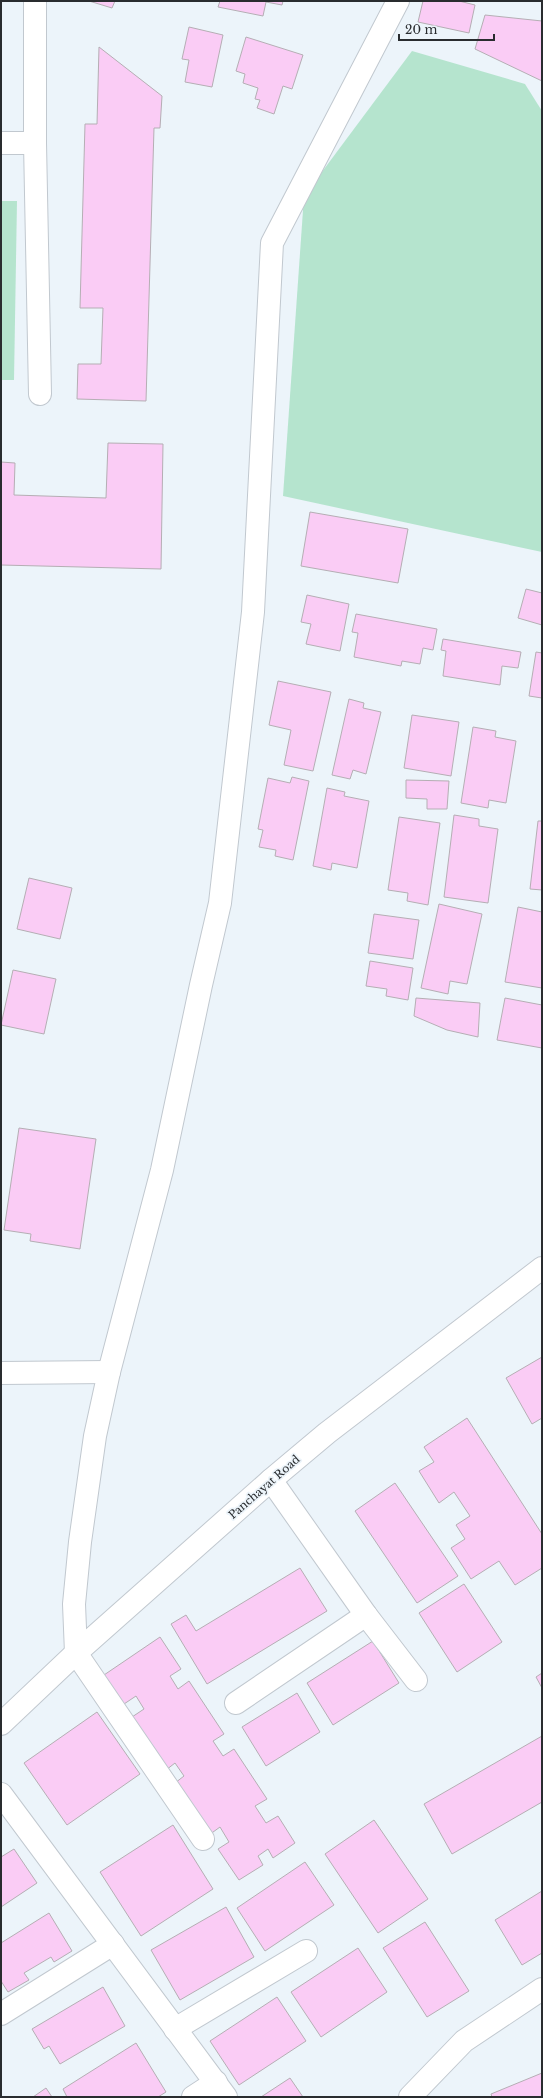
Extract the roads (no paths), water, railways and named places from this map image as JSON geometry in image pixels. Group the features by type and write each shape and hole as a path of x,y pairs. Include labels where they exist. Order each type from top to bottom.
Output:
{"street":[{"path":"203,1839 76,1654 74,1604 80,1542 95,1436 109,1372 162,1170 220,903 253,612 272,243 398,1"},
{"path":"32,2 40,394"},
{"path":"1,143 35,143"},
{"name":"Panchayat Road","path":"1,1724 76,1654 327,1432 542,1268"},
{"path":"1,1373 109,1372"},
{"path":"271,1480 366,1615 416,1680"},
{"path":"236,1703 366,1615"},
{"path":"1,1794 221,2090 193,2097"},
{"path":"1,2014 113,1944"},
{"path":"175,2029 306,1951"},
{"path":"410,2097 464,2041 542,1989"}]}
